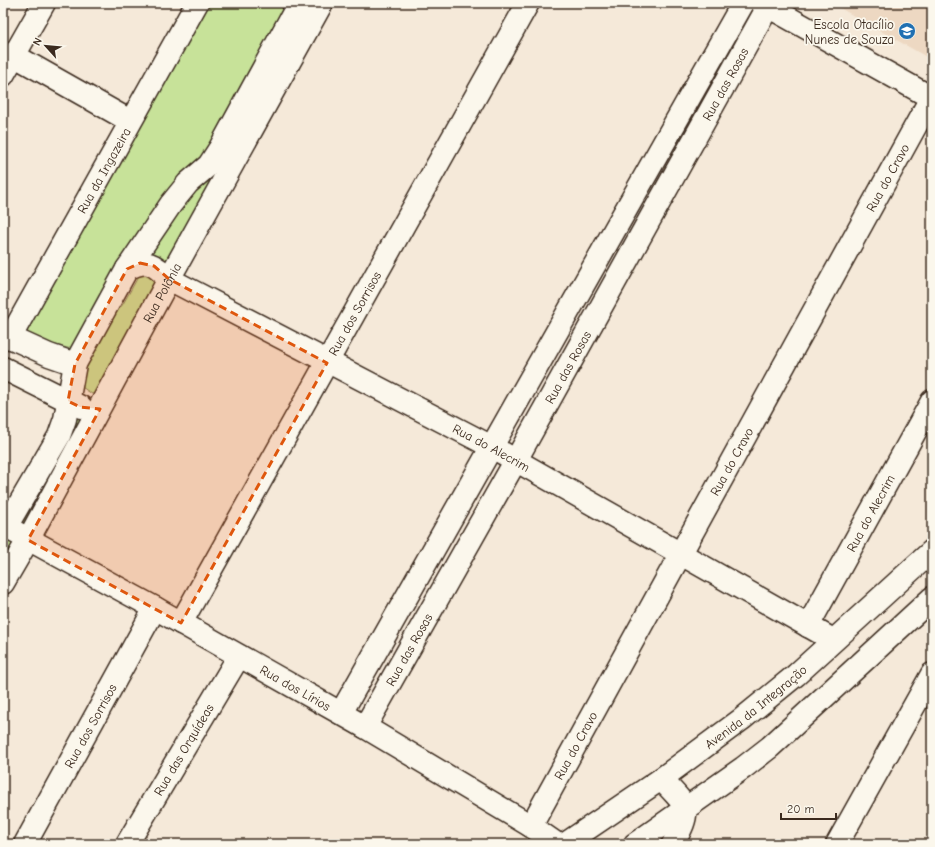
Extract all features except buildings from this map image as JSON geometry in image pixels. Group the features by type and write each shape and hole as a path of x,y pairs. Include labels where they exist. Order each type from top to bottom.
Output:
{"street":[{"path":"3,75 44,3"},
{"name":"Rua da Ingazeira","path":"6,336 197,3"},
{"path":"4,529 59,436 65,419 75,364 127,269 171,204 188,183 209,165 220,148 300,3"},
{"name":"Rua Polônia","path":"3,583 322,3"},
{"name":"Rua dos Sorrisos","path":"181,623 528,3"},
{"name":"Rua das Rosas","path":"341,713 743,3"},
{"path":"767,4 932,98"},
{"name":"Rua das Rosas","path":"365,727 516,460 767,4"},
{"path":"15,56 130,121"},
{"name":"Rua do Cravo","path":"531,826 932,98"},
{"name":"Rua do Alecrim","path":"127,269 140,262 147,263 160,270 169,279 327,363 516,460 833,640"},
{"path":"6,336 49,355 75,364"},
{"path":"3,368 80,407 94,407 103,402"},
{"name":"Rua do Alecrim","path":"808,626 932,401"},
{"name":"Rua dos Lírios","path":"4,529 28,540 155,608 341,713 531,826 557,844"},
{"name":"Avenida da Integração","path":"565,844 661,779 761,704 932,551"},
{"path":"635,844 770,747 932,598"},
{"name":"Rua dos Sorrisos","path":"25,844 155,608"},
{"name":"Rua das Orquídeas","path":"127,844 239,656"},
{"path":"837,844 932,674"},
{"path":"661,779 681,800 686,814 684,824 673,844"}],"highlighted area":[{"path":"140,263 154,266 169,279 327,363 181,623 28,540 100,409 80,407 68,401 75,364 127,269"}],"shaded area":[{"name":"Escola Otacílio Nunes de Souza","path":"831,3 932,3 932,60"}],"green space":[{"path":"201,3 293,3 207,164 75,350 18,335"},
{"path":"297,25 168,265 144,249"},
{"path":"142,270 157,279 104,390 92,394 76,383 104,328 123,304"},
{"path":"75,410 90,411 27,526 16,520 77,419"},
{"path":"8,534 22,542 3,574 3,542"}],"place":[{"name":"Escola Otacílio Nunes de Souza","path":"907,31"}]}
